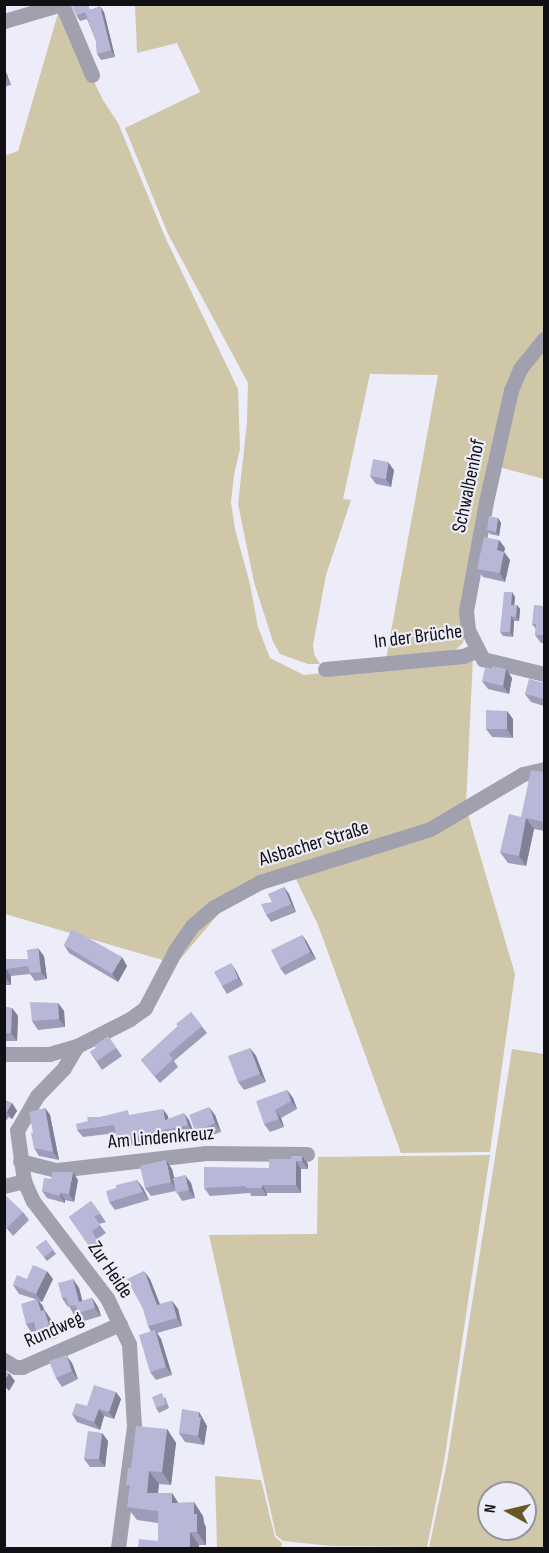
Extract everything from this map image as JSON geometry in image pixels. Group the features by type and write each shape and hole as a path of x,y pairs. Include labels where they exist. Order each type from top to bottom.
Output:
{"street":[{"path":"4,21 62,4 92,75"},
{"name":"Schwalbenhof","path":"478,650 468,630 466,611 486,502 511,390 520,369 544,339"},
{"name":"In der Brüche","path":"325,669 463,656 478,650 483,659 544,674"},
{"name":"Alsbacher Straße","path":"4,1054 49,1054 77,1046 130,1019 145,1008 176,949 192,926 214,907 260,882 430,829 524,774 544,769"},
{"name":"Zur Heide","path":"77,1046 64,1068 37,1096 17,1130 24,1181 33,1201 107,1298 129,1344 134,1426 118,1548"},
{"name":"Am Lindenkreuz","path":"20,1161 57,1170 197,1154 307,1154"},
{"path":"4,1186 24,1181"},
{"name":"Rundweg","path":"4,1360 15,1367 21,1367 120,1324"}],"shaded area":[{"path":"135,5 544,5 544,332 518,367 463,643 454,651 386,659 438,375 370,374 343,499 351,500 326,575 313,645 314,654 320,664 308,664 280,654 273,642 254,582 238,504 247,422 248,383 168,234 125,128 200,92 177,43 137,53"},
{"path":"59,10 103,100 118,123 165,237 238,389 240,449 231,502 258,627 270,658 304,675 473,657 466,805 429,826 347,853 227,904 176,964 5,914 4,156 18,151"},
{"path":"544,342 544,479 495,466 513,391"},
{"path":"467,811 515,974 490,1152 401,1153 318,925 293,873"},
{"path":"512,1049 544,1054 544,1548 429,1548 447,1462"},
{"path":"490,1155 444,1462 427,1547 331,1546 283,1541 276,1535 209,1235 317,1234 318,1157"},
{"path":"215,1476 261,1480 275,1537 282,1543 281,1548 217,1548"}],"building":[{"path":"71,4 88,4 90,10 100,6 111,50 97,54 96,41 85,12 76,15"},
{"path":"373,459 388,462 386,479 370,476"},
{"path":"489,516 498,518 496,532 487,530"},
{"path":"484,537 499,540 497,550 504,552 500,573 477,569"},
{"path":"504,592 512,592 511,605 517,605 516,617 511,616 510,632 500,632"},
{"path":"534,605 544,606 544,635 535,635 536,624 532,624"},
{"path":"492,666 506,669 503,686 482,681 485,668 491,669"},
{"path":"529,679 544,683 544,699 525,694"},
{"path":"486,710 507,711 507,729 486,729"},
{"path":"531,770 544,772 544,822 526,818 519,856 500,852 509,814 521,817"},
{"path":"284,887 291,904 266,915 261,904 272,902 268,894"},
{"path":"72,929 122,957 112,974 64,945"},
{"path":"302,935 310,952 280,968 271,950"},
{"path":"38,948 41,972 30,973 28,966 6,969 6,978 4,978 4,959 28,959 27,950"},
{"path":"231,963 238,978 222,986 214,972"},
{"path":"30,1002 58,1003 59,1019 32,1021"},
{"path":"4,1007 12,1008 11,1033 4,1033"},
{"path":"191,1012 202,1026 169,1054 173,1059 155,1076 141,1060"},
{"path":"108,1036 116,1048 97,1061 90,1052 96,1048 94,1046"},
{"path":"250,1048 260,1074 238,1082 228,1056"},
{"path":"287,1090 291,1101 275,1110 279,1119 264,1124 256,1101"},
{"path":"4,1100 12,1103 7,1112 4,1111"},
{"path":"209,1107 215,1123 195,1131 189,1115"},
{"path":"45,1108 53,1152 34,1148 31,1133 33,1133 29,1112"},
{"path":"163,1109 165,1120 184,1113 188,1125 117,1140 114,1125 77,1130 76,1124 88,1121 87,1117 100,1117 128,1110 129,1115"},
{"path":"291,1156 302,1156 302,1161 296,1161 296,1185 262,1185 262,1188 246,1188 246,1186 204,1188 204,1167 269,1168 269,1159 291,1159"},
{"path":"166,1160 171,1182 145,1188 140,1166"},
{"path":"52,1172 73,1172 69,1194 60,1193 60,1196 42,1191 44,1178 51,1179"},
{"path":"185,1175 189,1190 176,1193 173,1178"},
{"path":"137,1180 143,1192 109,1202 106,1191 116,1188 116,1185"},
{"path":"4,1194 23,1212 7,1228 4,1225"},
{"path":"91,1201 101,1214 94,1216 100,1225 92,1231 98,1242 89,1246 69,1217"},
{"path":"46,1240 53,1250 44,1257 36,1247"},
{"path":"33,1265 47,1271 36,1294 13,1285 17,1275 27,1279"},
{"path":"144,1271 157,1305 172,1301 177,1318 148,1326 143,1309 127,1279"},
{"path":"73,1279 79,1302 92,1298 95,1308 78,1313 76,1305 69,1306 66,1297 62,1298 58,1283"},
{"path":"37,1299 41,1311 44,1310 51,1330 37,1334 34,1322 26,1324 21,1304"},
{"path":"155,1330 166,1367 150,1372 139,1335"},
{"path":"66,1355 72,1371 56,1378 49,1361"},
{"path":"4,1370 9,1373 4,1381"},
{"path":"94,1385 116,1392 109,1412 99,1409 94,1422 72,1414 76,1403 87,1406"},
{"path":"162,1393 166,1404 156,1408 152,1397"},
{"path":"182,1409 199,1412 199,1417 201,1417 198,1436 179,1433"},
{"path":"136,1426 167,1429 162,1472 149,1471 147,1493 172,1493 172,1503 194,1502 197,1532 190,1532 190,1548 138,1548 139,1539 158,1541 158,1511 127,1507 130,1485 126,1485 128,1468 131,1469"},
{"path":"88,1431 102,1433 99,1459 84,1459"}]}
